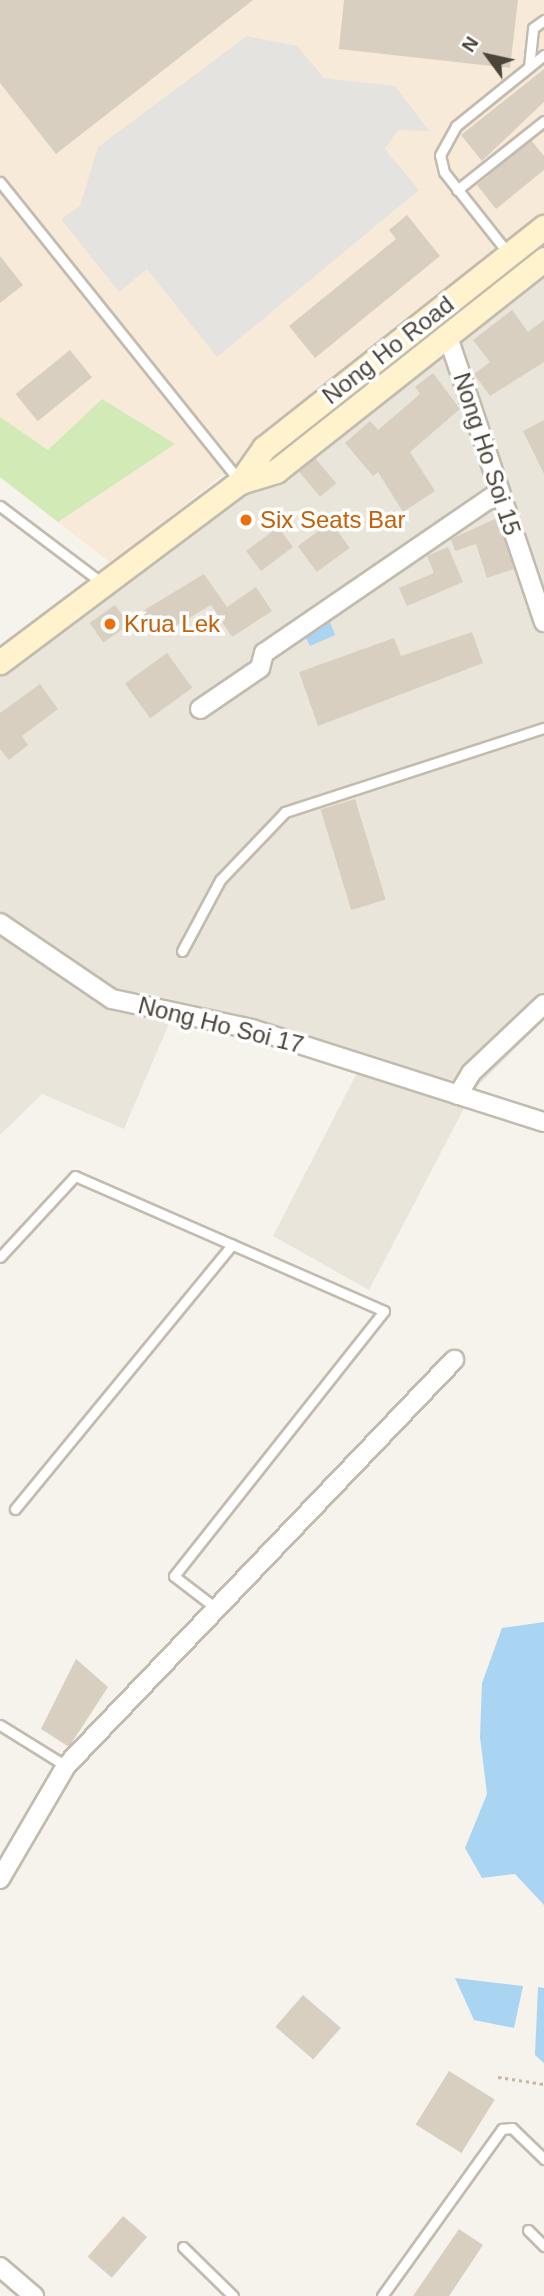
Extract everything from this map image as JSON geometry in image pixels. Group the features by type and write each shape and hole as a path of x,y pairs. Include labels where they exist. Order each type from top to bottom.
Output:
{"street":[{"name":"Nong Ho Road","path":"0,662 240,482 264,449 544,227"},
{"path":"509,254 524,275"},
{"name":"Nong Ho Road","path":"240,482 276,471 544,259"},
{"name":"Nong Ho Soi 15","path":"447,334 544,622"},
{"path":"200,709 260,667 264,653 499,492"},
{"name":"Nong Ho Soi 17","path":"0,923 112,999 206,1016 544,1122"},
{"path":"458,1095 471,1073 544,1004"},
{"path":"0,1879 66,1766 454,1360"},
{"path":"0,2267 34,2296"}],"lane":[{"path":"529,67 533,28 544,20"},
{"path":"509,254 444,172 445,139 544,55"},
{"path":"457,190 544,121"},
{"path":"0,182 240,482"},
{"path":"0,506 104,584"},
{"path":"182,951 220,880 285,812 544,728"},
{"path":"0,1257 75,1176 384,1311 174,1576 217,1609"},
{"path":"15,1509 232,1245"},
{"path":"0,1725 66,1766"},
{"path":"382,2296 502,2129 512,2128 544,2159"},
{"path":"528,2230 544,2246"},
{"path":"183,2247 233,2296"}],"path":[{"path":"498,2077 544,2084"}],"shaded area":[{"path":"0,0 544,0 544,215 112,564 0,477"},
{"path":"247,36 297,46 324,78 395,86 429,131 398,130 385,149 419,190 217,357 147,269 119,292 61,219 80,206 98,147"},
{"path":"544,264 544,1020 473,1091 369,1290 273,1236 358,1071 171,1019 124,1129 42,1094 0,1135 0,673"}],"green space":[{"path":"102,399 175,444 58,522 0,477 0,417 48,450"}],"water":[{"path":"330,622 335,635 310,646 306,638"},
{"path":"544,1622 544,1905 515,1874 482,1878 465,1848 487,1794 480,1737 482,1683 502,1628"},
{"path":"455,1978 523,1986 514,2028 474,2020"},
{"path":"538,1987 544,1988 544,2063 535,2055"}],"building":[{"path":"0,0 253,0 56,154 0,83"},
{"path":"344,0 518,0 510,68 339,49"},
{"path":"544,69 544,102 482,161 461,135"},
{"path":"531,140 544,156 544,170 496,209 477,185"},
{"path":"407,215 440,256 315,358 289,326 396,239 389,230"},
{"path":"0,256 23,285 0,303"},
{"path":"512,310 528,332 544,320 544,362 490,396 474,374 490,362 473,340"},
{"path":"70,350 92,377 38,421 16,394"},
{"path":"433,373 460,409 410,452 435,491 403,512 378,472 373,476 345,443 370,421 378,430 420,394 415,387"},
{"path":"544,420 544,474 523,431"},
{"path":"315,458 336,483 320,497 299,471"},
{"path":"497,518 514,569 487,578 476,544 455,551 451,539"},
{"path":"331,522 350,548 317,572 298,546"},
{"path":"278,527 293,547 261,571 246,551"},
{"path":"448,547 463,582 407,606 399,588 434,573 427,556"},
{"path":"204,574 227,607 256,587 272,611 232,637 211,605 159,636 141,612"},
{"name":"Krua Lek","path":"115,605 129,625 103,642 90,623"},
{"path":"472,632 483,663 318,726 299,672 394,638 401,656"},
{"path":"167,653 192,688 150,718 125,684"},
{"path":"40,684 58,709 22,736 28,745 9,760 0,749 0,713"},
{"path":"355,799 386,899 351,910 321,810"},
{"path":"76,1659 108,1687 69,1747 41,1729"},
{"path":"303,1995 341,2028 313,2060 275,2027"},
{"path":"449,2071 495,2100 461,2153 416,2124"},
{"path":"123,2216 147,2237 112,2278 88,2257"},
{"path":"459,2229 483,2245 449,2296 413,2296"}],"place":[{"name":"Six Seats Bar","path":"246,520"},
{"name":"Krua Lek","path":"110,624"}]}
